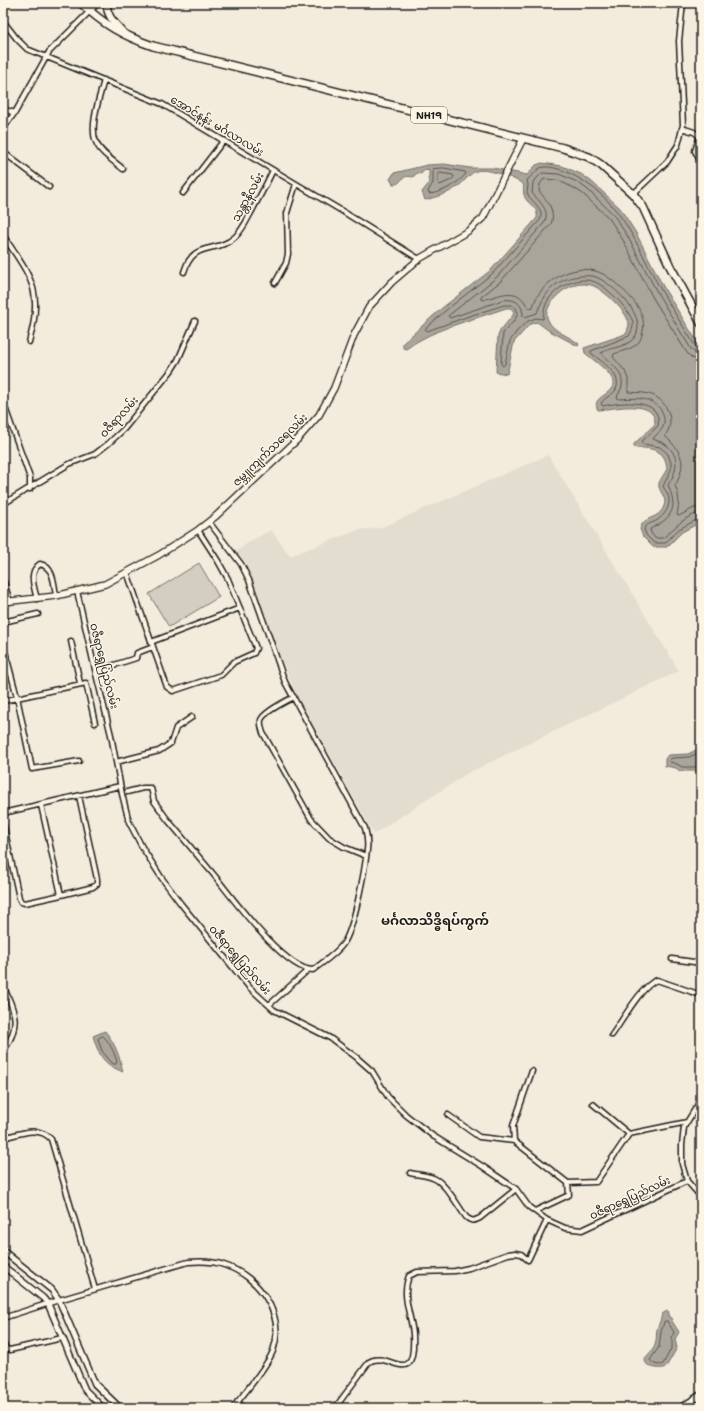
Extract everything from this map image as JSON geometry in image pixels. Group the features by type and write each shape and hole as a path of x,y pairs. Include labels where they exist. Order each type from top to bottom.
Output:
{"highway":[{"name":"NH19","path":"81,3 114,29 127,36 153,46 523,138 576,152 589,157 606,169 633,194 643,207 670,266 701,323"}],"main road":[{"path":"107,3 108,14 127,36"},
{"name":"ဇမ္ဘူကျက်သရေလမ်း","path":"3,602 56,596 104,584 159,555 209,522 297,440 320,415 334,388 354,335 369,308 392,282 420,259 468,231 484,218 523,138"},
{"path":"681,1408 701,1395"}],"street":[{"path":"3,129 15,113 49,52 98,3"},
{"path":"633,194 667,162 678,145 682,128 679,41 683,3"},
{"name":"အောင်နန်း မင်္ဂလာလမ်း","path":"3,21 16,40 27,49 162,104 420,259"},
{"path":"104,80 96,112 94,131 96,142 102,151 122,169"},
{"path":"3,109 15,113"},
{"path":"682,128 701,136 695,151 701,162"},
{"path":"183,193 224,140"},
{"path":"3,152 49,187"},
{"name":"သန္တာနီလမ်း","path":"184,272 187,263 194,254 201,250 226,243 234,238 245,223 273,170"},
{"path":"275,283 286,263 288,254 287,213 296,184"},
{"path":"3,235 26,271 33,286 36,312 34,326 29,342"},
{"name":"ဝဇီရာလမ်း","path":"3,504 69,464 95,454 124,429 171,371 181,354 195,321"},
{"path":"3,402 30,478 30,489"},
{"path":"127,792 143,788 151,788 154,802 162,813 264,936 295,963 308,970 313,970 344,944 349,934 355,912 366,856 367,835 365,828 285,682 241,564 209,522"},
{"path":"127,572 167,687 173,691 221,675 234,662 254,653 256,648 218,560 198,530"},
{"path":"37,599 32,575 35,567 40,564 46,565 50,569 56,596"},
{"path":"3,579 10,602"},
{"name":"ဝဇီရာရွှေပြည်လမ်း","path":"77,591 111,735 120,786 129,822 142,847 161,877 181,904 249,987 274,1010 330,1038 356,1057 372,1071 388,1097 406,1115 433,1136 516,1189 529,1207 547,1220 565,1228 582,1230 687,1181 701,1197"},
{"path":"151,642 240,608"},
{"path":"3,622 38,614"},
{"path":"71,641 80,683"},
{"path":"3,644 17,697 32,769 79,761"},
{"path":"111,666 136,658 137,653 152,647"},
{"path":"3,700 80,683 86,683 95,723"},
{"path":"294,697 282,702 263,717 261,720 261,726 264,733 311,819 329,838 344,847 366,856"},
{"path":"116,762 159,751 171,742 176,728 192,717"},
{"path":"3,813 120,786"},
{"path":"3,822 21,902 25,903 93,887 98,879 79,796"},
{"path":"41,805 61,895"},
{"path":"672,959 701,963"},
{"path":"269,1005 308,970"},
{"path":"612,1035 644,989 652,982 657,980 701,995"},
{"path":"3,986 14,1011 15,1024 12,1038 3,1052"},
{"path":"514,1141 513,1126 532,1070"},
{"path":"687,1181 682,1164 684,1127 701,1098"},
{"path":"593,1104 629,1134"},
{"path":"448,1115 479,1137 514,1141 568,1184 596,1182 629,1134 687,1122"},
{"path":"3,1138 29,1131 43,1132 51,1139 95,1289"},
{"path":"410,1173 431,1177 437,1180 447,1189 466,1217 474,1221 480,1218 516,1189"},
{"path":"534,1211 568,1195 568,1184"},
{"path":"335,1408 369,1362 379,1359 389,1361 400,1366 405,1365 410,1361 413,1345 405,1291 409,1276 417,1272 455,1271 469,1268 508,1254 515,1253 521,1254 528,1260 547,1220"},
{"path":"3,1252 52,1290 59,1300 95,1384 120,1408"},
{"path":"3,1318 188,1262 198,1261 224,1265 238,1272 252,1282 265,1295 272,1308 276,1324 276,1337 273,1351 233,1408"},
{"path":"3,1266 43,1298 48,1304 85,1390 103,1408"},
{"path":"3,1344 6,1349 10,1350 62,1338"},
{"path":"237,1402 245,1408"}],"shaded area":[{"path":"548,455 679,671 468,773 374,834 296,694 236,551 271,530 290,556 358,530 380,528"},
{"path":"199,563 219,597 169,627 149,594"}],"water":[{"path":"542,163 562,166 581,174 620,208 636,233 665,290 701,348 701,522 682,532 667,547 653,547 643,537 640,529 644,522 656,516 662,510 665,503 659,486 659,483 667,469 663,456 657,451 634,447 634,444 655,424 653,416 649,411 642,408 623,407 598,410 596,405 599,399 610,391 613,383 610,375 585,353 584,348 627,333 629,324 624,313 608,295 596,287 585,284 579,284 568,288 559,294 548,309 548,320 554,328 579,344 578,346 548,330 537,322 530,324 514,342 507,374 496,372 498,336 500,331 513,315 514,312 511,308 506,308 454,325 429,335 406,349 403,348 403,343 442,308 491,270 537,218 537,213 525,197 523,192 524,185 514,179 492,172 474,172 450,192 425,200 422,192 430,182 428,179 429,169 424,170 421,174 417,173 413,177 405,177 396,184 393,184 390,179 394,173 427,165 444,164 470,168 493,168 527,175 536,165"},
{"path":"700,748 701,771 680,771 676,768 665,766 665,759 668,755 688,754"},
{"path":"105,1031 117,1050 123,1072 106,1062 97,1049 93,1036"},
{"path":"667,1311 669,1312 668,1316 671,1318 679,1332 675,1339 677,1348 666,1367 650,1367 645,1360 654,1347 657,1329 662,1314"}],"district":[{"name":"မင်္ဂလာသိဒ္ဓိရပ်ကွက်","path":"435,920"}]}
